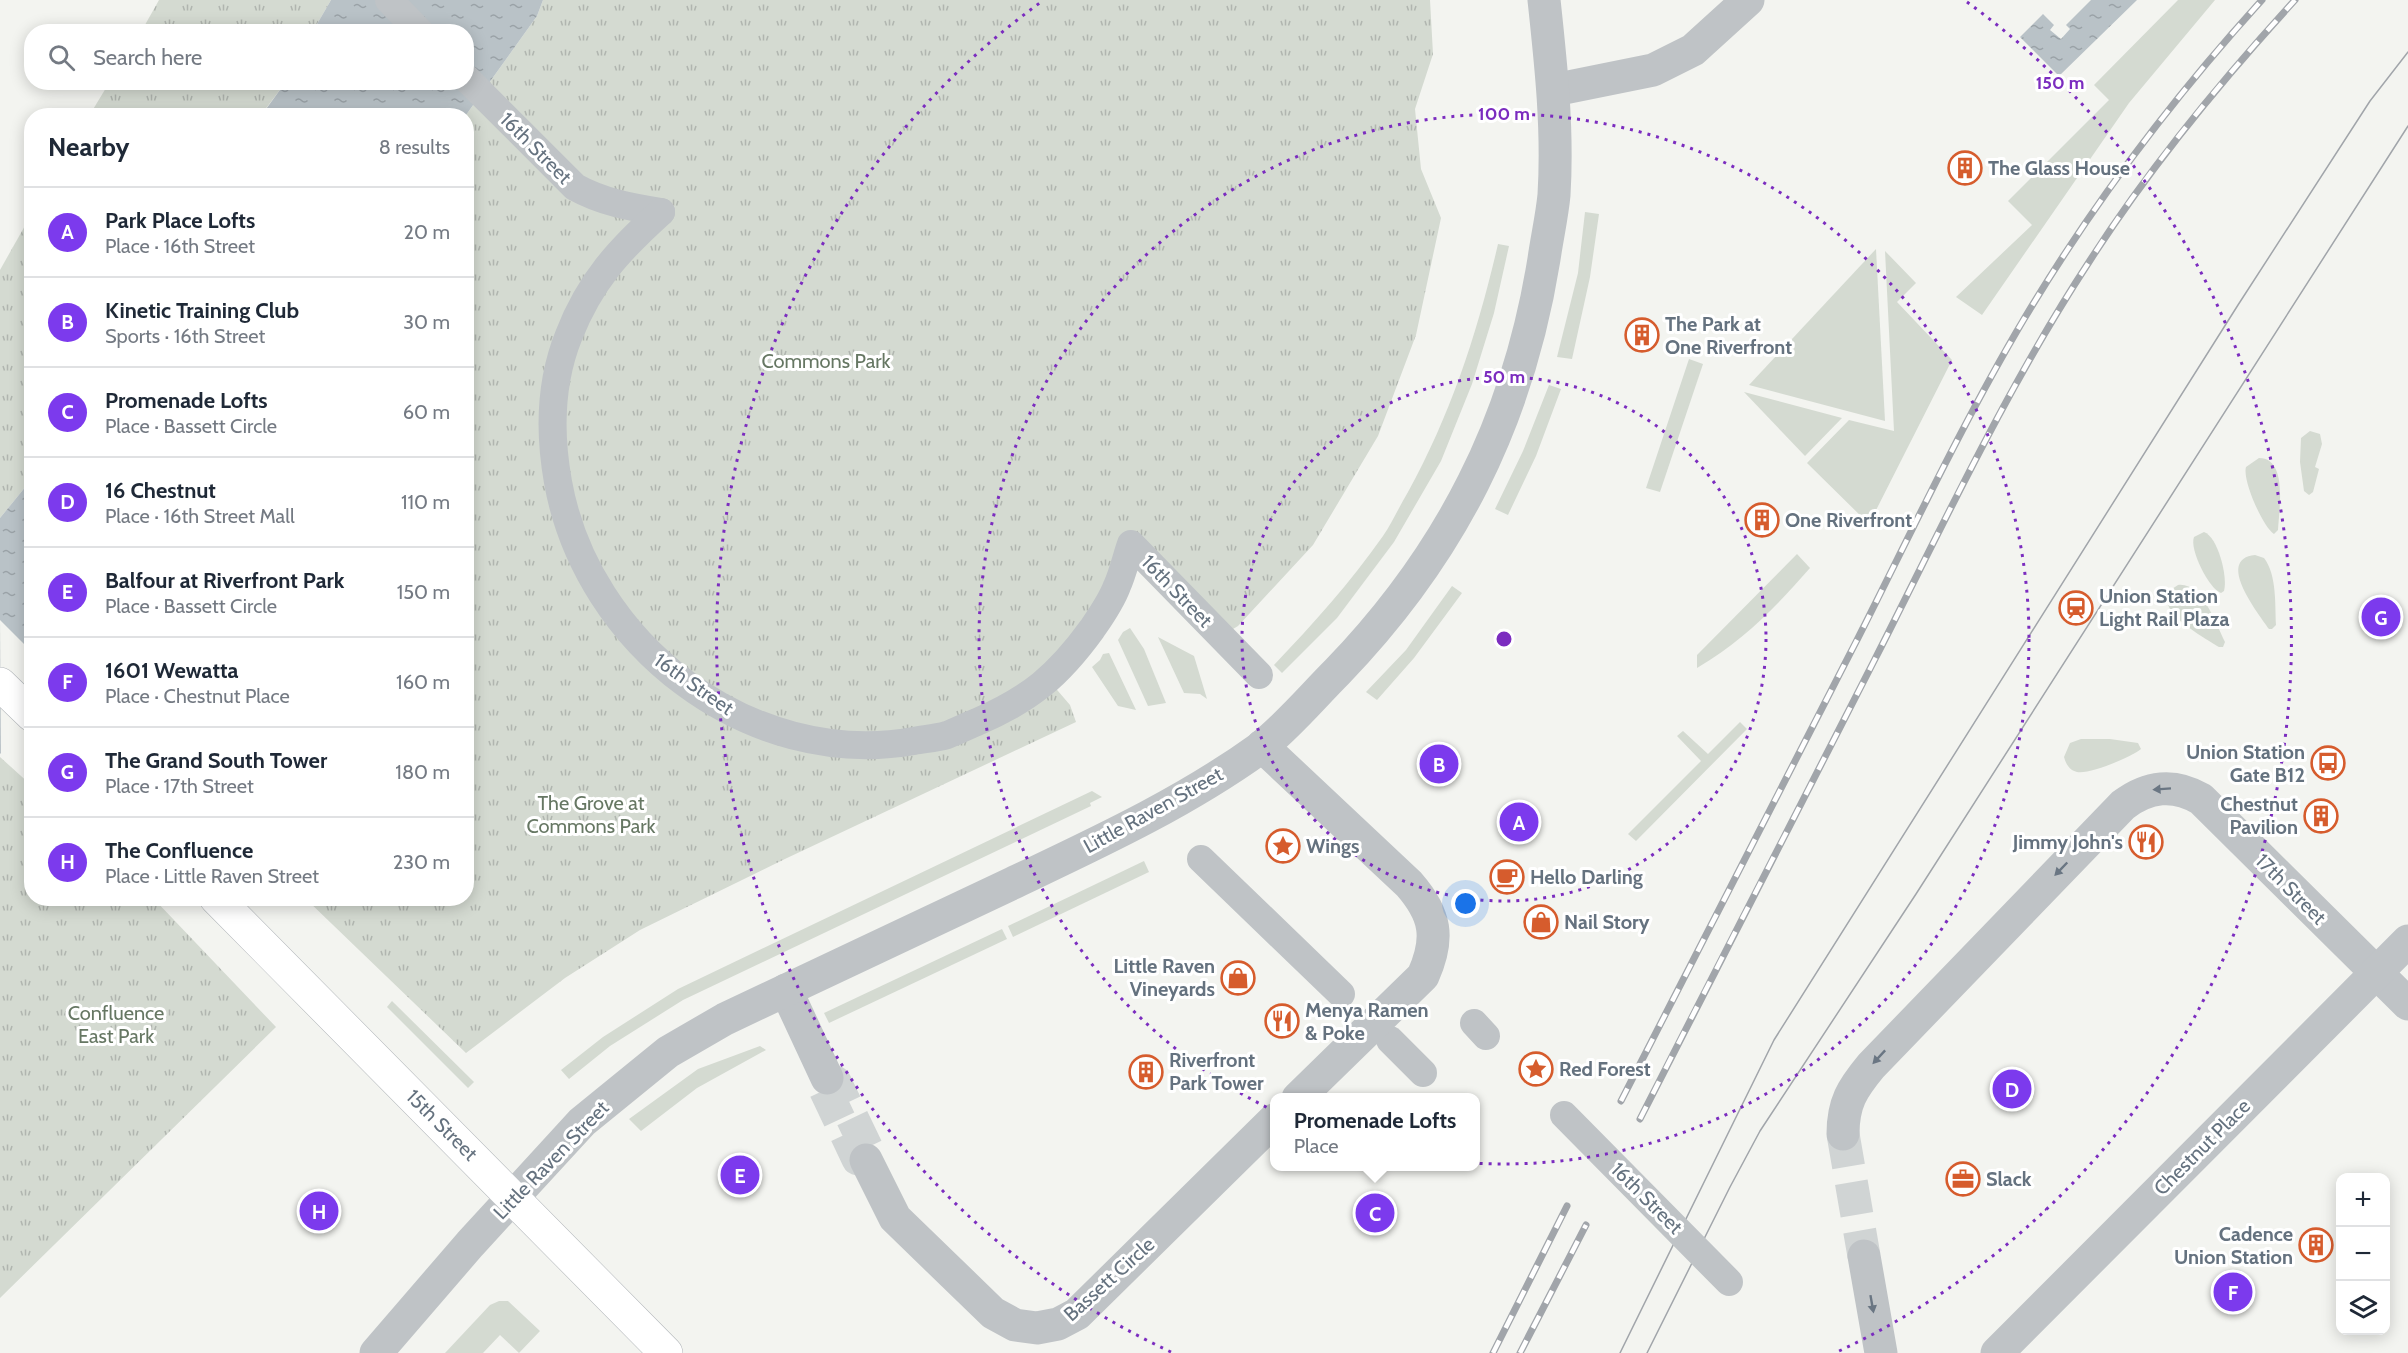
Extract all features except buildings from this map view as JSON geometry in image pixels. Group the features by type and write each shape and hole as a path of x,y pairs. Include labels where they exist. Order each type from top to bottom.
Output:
{"main road":[{"path":"0,684 24,707"},
{"name":"15th Street","path":"224,906 666,1353"}],"street":[{"path":"389,0 412,24"},
{"name":"Little Raven Street","path":"376,1353 582,1122 668,1052 725,1019 1106,838 1207,783 1262,746 1370,637 1412,585 1449,529 1494,441 1535,314 1554,196 1554,90 1544,0"},
{"path":"1554,90 1653,70 1693,50 1748,0"},
{"name":"16th Street","path":"474,86 575,187 621,206 661,212 612,260 594,284 574,322 562,356 556,383 552,412 552,439 561,499 568,524 577,550 597,586 620,620 653,657 696,690 733,713 753,722 810,740 842,746 887,746 946,735 999,712 1035,691 1071,657 1098,621 1117,588 1131,544 1259,675"},
{"path":"1262,746 1409,884 1424,902 1431,919 1434,938 1431,958 1423,976 1303,1093"},
{"name":"17th Street","path":"1843,1134 1843,1119 1849,1097 1857,1082 1894,1041 2132,798 2147,791 2162,788 2178,789 2201,799 2408,1004"},
{"path":"1201,859 1341,994"},
{"name":"Chestnut Place","path":"1997,1353 2408,941"},
{"path":"786,990 827,1078"},
{"path":"1390,1040 1423,1073"},
{"name":"16th Street","path":"1564,1115 1730,1282"},
{"name":"Bassett Circle","path":"866,1160 896,1218 993,1313 1015,1325 1037,1328 1058,1324 1077,1314 1270,1125"},
{"path":"1864,1256 1881,1353"}],"green space":[{"path":"159,0 331,0 317,24 146,24"},
{"name":"Commons Park","path":"543,0 1430,0 1433,54 1415,109 1421,169 1441,218 1416,335 1378,436 1313,545 1238,626 1228,632 1137,542 1052,684 1070,705 1076,722 640,930 565,978 466,1053 313,906 474,906 474,108 471,108 537,16"},
{"path":"2178,0 2215,0 2129,103 1982,315 1956,297 2032,225 2008,201 2109,100 2094,85"},
{"path":"105,90 280,90 266,108 94,108"},
{"path":"1585,212 1599,214 1590,277 1572,359 1557,357 1578,273"},
{"path":"24,227 24,489 0,518 0,270"},
{"path":"1498,244 1509,246 1494,313 1472,384 1441,461 1394,542 1337,618 1282,673 1274,665 1358,570 1383,536 1423,463 1462,371 1482,308"},
{"path":"1876,249 1885,421 1749,385"},
{"path":"1885,251 1916,283 1897,302 1952,360 1869,524 1807,463 1849,420 1894,431"},
{"path":"1689,359 1703,364 1660,492 1646,488"},
{"path":"1549,385 1561,389 1536,456 1508,515 1495,509 1523,451"},
{"path":"1744,392 1842,418 1805,456"},
{"path":"2310,431 2320,434 2322,444 2315,467 2319,469 2313,492 2309,495 2304,491 2300,462 2301,438"},
{"path":"2259,458 2268,460 2274,466 2280,486 2278,530 2274,534 2259,513 2247,482 2246,467"},
{"path":"2204,532 2214,541 2221,558 2225,585 2221,593 2206,577 2194,550 2194,537"},
{"path":"1797,554 1810,568 1758,623 1730,646 1697,668 1697,655"},
{"path":"2255,555 2264,558 2273,581 2276,625 2272,629 2269,629 2249,600 2239,576 2239,566 2244,559"},
{"path":"2178,585 2187,586 2201,597 2213,615 2225,642 2223,647 2219,647 2189,628 2171,611 2167,602 2169,593"},
{"path":"1452,586 1462,593 1414,658 1377,700 1366,692 1406,650"},
{"path":"1130,628 1144,649 1166,703 1148,706 1118,640 1123,632"},
{"path":"1158,637 1194,656 1207,699 1200,694 1184,693"},
{"path":"1109,653 1136,710 1118,706 1092,667 1103,654"},
{"path":"1740,722 1747,729 1636,841 1628,834 1701,761 1677,736 1683,731 1708,754"},
{"path":"2081,739 2110,739 2138,743 2141,749 2120,761 2090,771 2077,772 2067,764 2064,757 2070,743"},
{"name":"Confluence East Park","path":"0,757 24,779 24,906 161,906 276,1027 0,1298"},
{"path":"1092,791 1102,797 1090,803 1091,806 683,1000 610,1046 569,1079 561,1070 603,1037 678,989"},
{"path":"1144,861 1149,872 1013,937 1008,926"},
{"path":"1002,929 1007,939 829,1023 824,1013"},
{"path":"392,1001 474,1082 468,1088 387,1007"},
{"path":"760,1046 766,1050 697,1088 641,1131 629,1119 698,1069"},
{"path":"499,1301 508,1301 540,1331 519,1353 500,1335 483,1353 445,1353 490,1305"}],"water":[{"path":"331,0 543,0 537,16 471,108 267,108 280,90 474,90 474,24 317,24"},
{"path":"2091,0 2137,0 2059,76 2020,37 2043,14 2054,25 2050,30 2061,39 2070,29 2066,25"},
{"path":"24,489 24,729 0,754 0,518"}],"pier":[{"path":"0,620 24,644 24,734 1,757"}],"tunnel":[{"path":"827,1078 835,1082 869,1153 866,1160 858,1159 824,1087 827,1078"},
{"path":"1843,1134 1864,1256"}],"tram line":[{"path":"1620,1353 1774,1040 2238,305 2370,101 2408,52"},
{"path":"1647,1353 1760,1131 1916,894 2408,126"}],"railway":[{"path":"1621,1101 1959,437 2024,319 2077,235 2135,154 2197,75 2262,0"},
{"path":"1640,1119 1977,457 2059,309 2112,227 2186,126 2295,0"},
{"path":"1493,1353 1567,1206"},
{"path":"1520,1353 1586,1225"}],"place":[{"name":"The Glass House","path":"1965,168"},
{"name":"The Park at One Riverfront","path":"1642,335"},
{"name":"One Riverfront","path":"1762,520"},
{"name":"Union Station Light Rail Plaza","path":"2076,608"},
{"name":"The Grand South Tower","path":"2381,617"},
{"name":"Union Station Gate B12","path":"2328,763"},
{"name":"Kinetic Training Club","path":"1439,764"},
{"name":"Chestnut Pavilion","path":"2321,816"},
{"name":"Park Place Lofts","path":"1519,822"},
{"name":"Jimmy John's","path":"2146,842"},
{"name":"Wings","path":"1283,846"},
{"name":"Hello Darling","path":"1507,877"},
{"name":"Nail Story","path":"1541,922"},
{"name":"Little Raven Vineyards","path":"1238,978"},
{"name":"Menya Ramen & Poke","path":"1282,1021"},
{"name":"Red Forest","path":"1536,1069"},
{"name":"Riverfront Park Tower","path":"1146,1072"},
{"name":"16 Chestnut","path":"2012,1089"},
{"name":"Balfour at Riverfront Park","path":"740,1175"},
{"name":"Slack","path":"1963,1179"},
{"name":"The Confluence","path":"319,1211"},
{"name":"Promenade Lofts","path":"1375,1213"},
{"name":"Cadence Union Station","path":"2316,1245"},
{"name":"1601 Wewatta","path":"2233,1292"}],"park label":[{"name":"The Grove at Commons Park","path":"591,814"}]}
